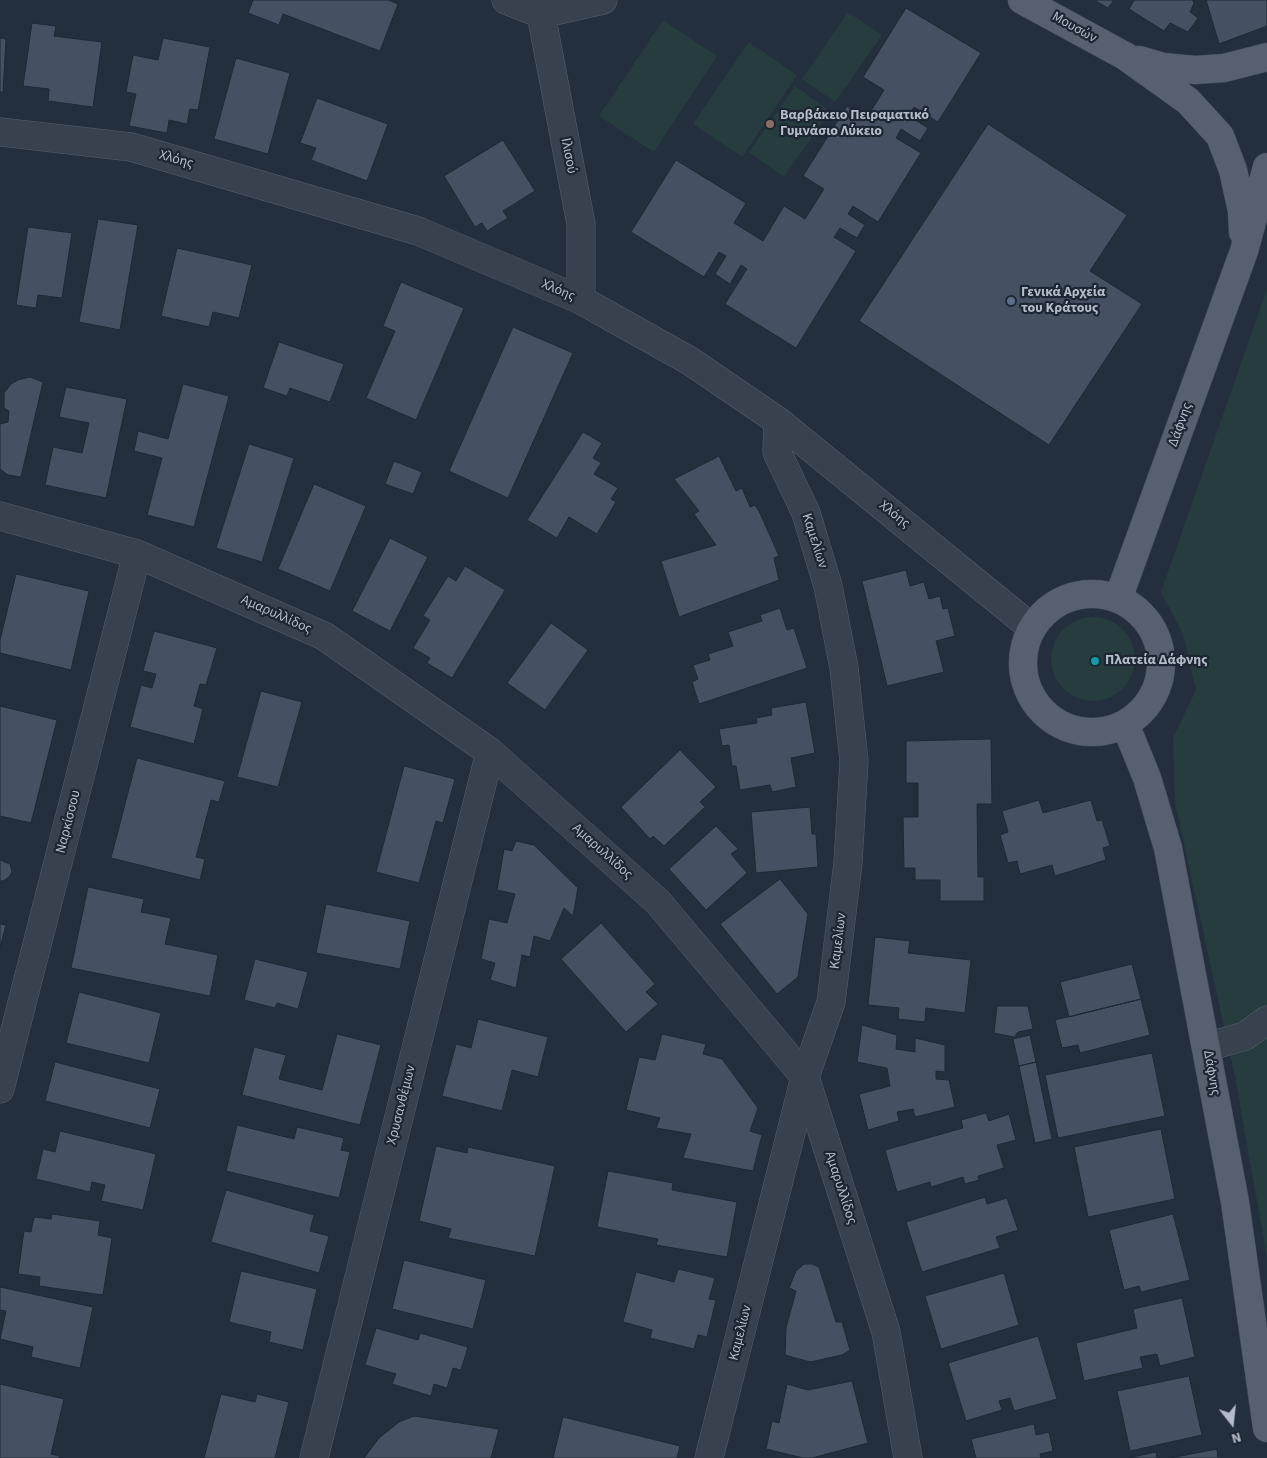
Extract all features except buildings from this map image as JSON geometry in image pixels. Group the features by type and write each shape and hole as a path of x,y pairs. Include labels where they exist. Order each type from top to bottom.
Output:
{"main road":[{"name":"Μουσών","path":"1022,0 1125,56"},
{"path":"1125,56 1163,67 1195,70 1224,68 1267,57"},
{"name":"Δάφνης","path":"1125,56 1188,101 1220,136 1233,170 1242,211 1244,251"},
{"name":"Δάφνης","path":"1118,599 1244,251 1267,167"},
{"path":"1094,594 1118,599 1138,611 1152,628 1160,648 1161,671 1155,692 1142,710 1125,724 1104,731 1081,732 1060,725 1042,712 1029,693 1022,671 1024,649 1032,628 1048,609 1070,597 1094,594"},
{"name":"Δάφνης","path":"1125,724 1147,778 1168,848 1235,1202 1267,1428"}],"street":[{"path":"506,0 541,14 603,0"},
{"name":"Ιλισού","path":"541,14 581,224 582,300"},
{"name":"Χλόης","path":"0,132 131,146 418,231 582,300 690,361 778,421 1032,628"},
{"name":"Καμελίων","path":"709,1458 805,1077 831,1002 848,863 854,761 844,668 828,586 806,513 776,452 778,421"},
{"name":"Αμαρυλλίδος","path":"0,516 137,554 324,636 490,752 658,902 805,1077 886,1332 908,1458"},
{"name":"Ναρκίσσου","path":"0,1089 137,554"},
{"name":"Χρυσανθέμων","path":"314,1458 490,752"},
{"path":"1207,1047 1245,1036 1267,1020"}],"green space":[{"path":"848,12 882,35 835,102 802,79"},
{"path":"663,20 717,56 654,152 599,116"},
{"path":"749,42 797,75 742,157 693,124"},
{"path":"795,86 830,111 784,177 749,152"},
{"path":"1267,289 1267,1258 1235,1077 1175,803 1173,738 1196,690 1183,634 1161,592"},
{"path":"1093,617 1109,620 1123,629 1132,643 1135,659 1132,675 1123,689 1109,698 1093,701 1077,698 1063,689 1054,675 1051,659 1054,643 1063,629 1077,620"}],"place":[{"name":"Βαρβάκειο Πειραματικό Γυμνάσιο Λύκειο","path":"770,124"},
{"name":"Γενικά Αρχεία του Κράτους","path":"1011,301"},
{"name":"Πλατεία Δάφνης","path":"1095,661"}]}
